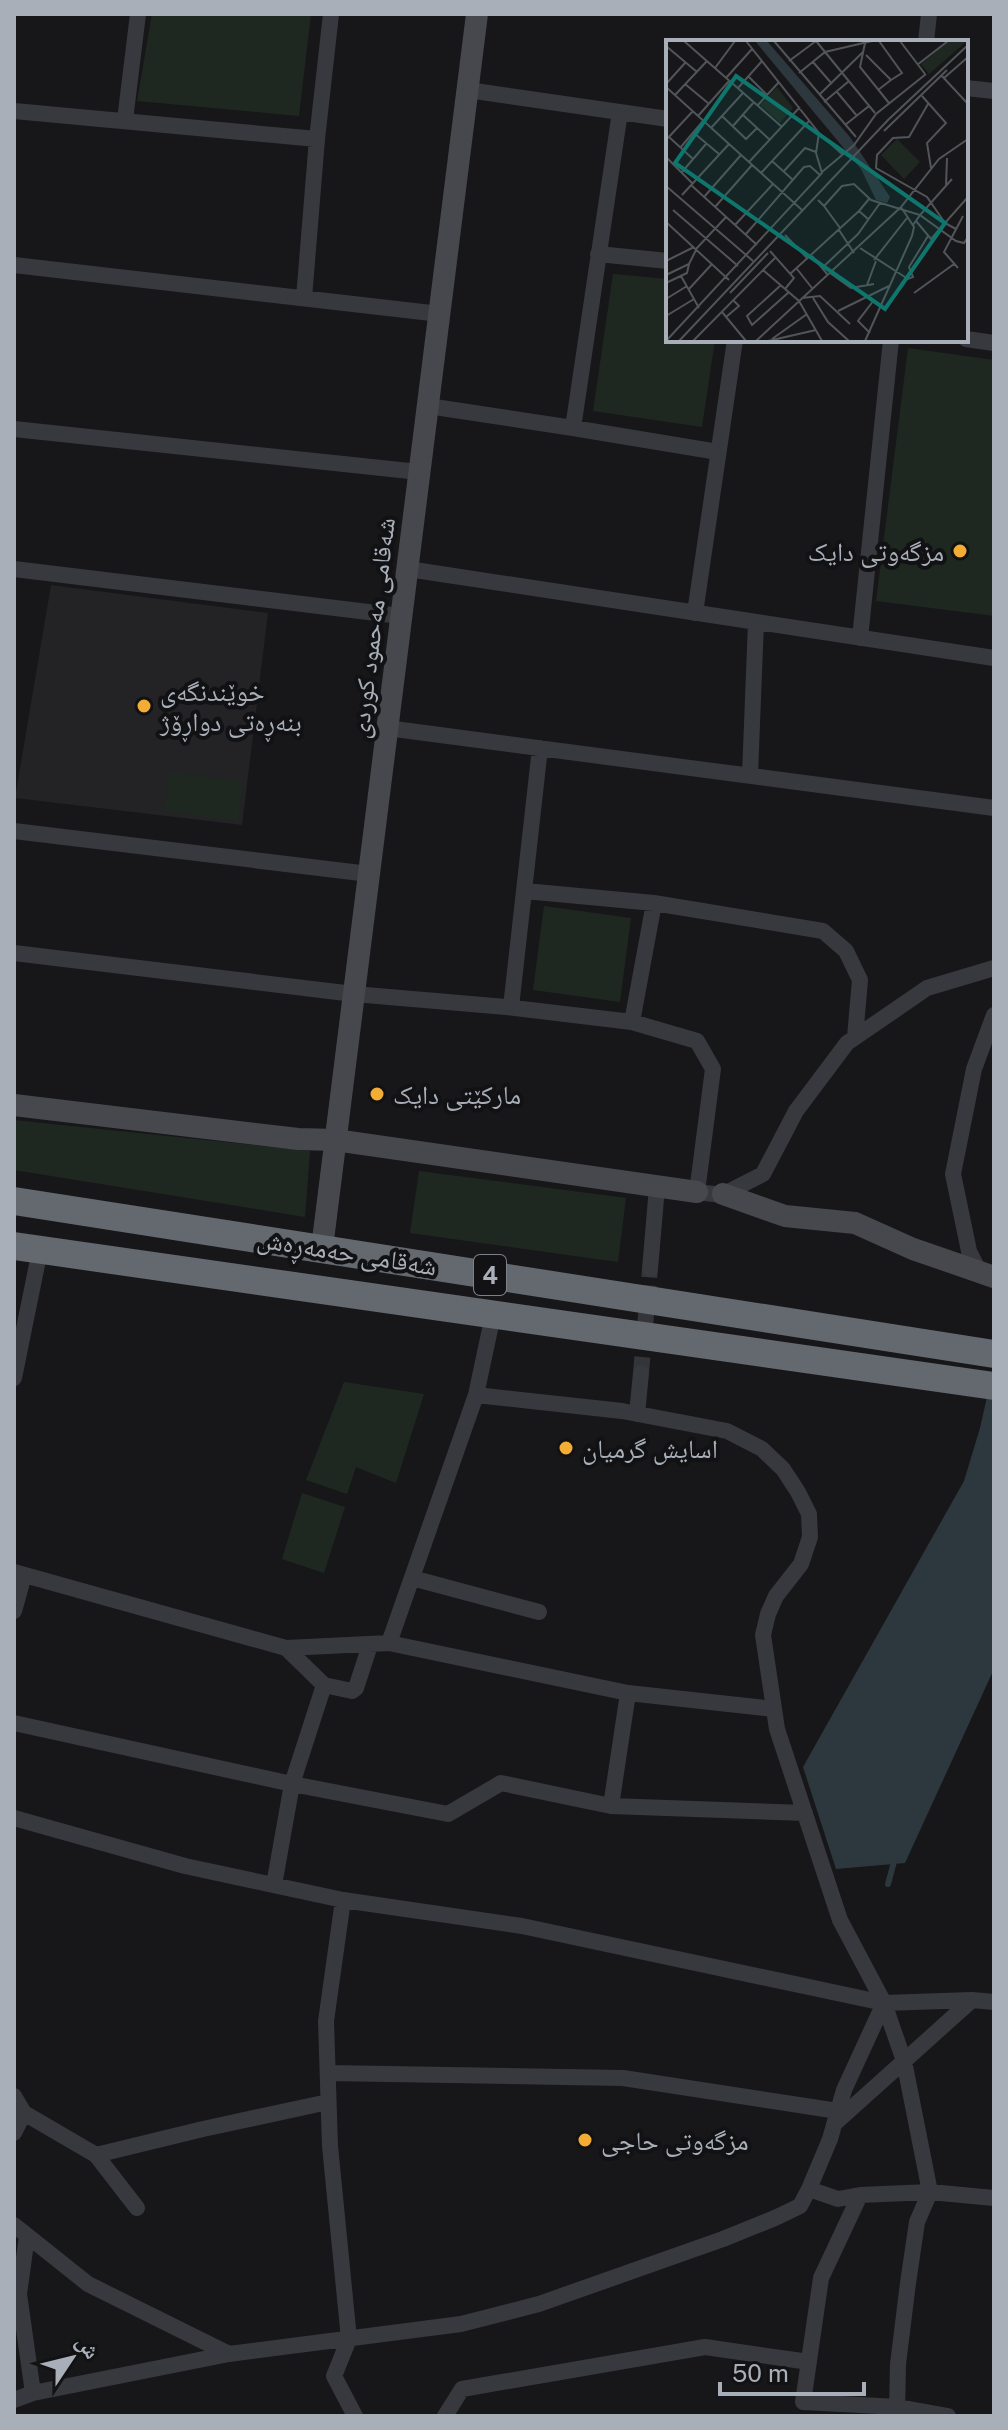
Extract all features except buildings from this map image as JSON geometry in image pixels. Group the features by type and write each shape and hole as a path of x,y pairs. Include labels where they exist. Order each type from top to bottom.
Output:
{"highway":[{"name":"شەقامی حەمەڕەش","path":"14,1201 994,1354"},
{"name":"شەقامی حەمەڕەش","path":"27,1248 994,1386"},
{"path":"754,1350 761,1318"}],"street":[{"path":"125,120 138,14"},
{"path":"304,298 331,14"},
{"name":"شەقامی مەحمود کوردی","path":"322,1248 477,14"},
{"path":"926,40 929,14"},
{"path":"968,88 994,91"},
{"path":"468,90 666,119"},
{"path":"14,111 317,139"},
{"path":"573,428 620,112"},
{"path":"598,254 666,261"},
{"path":"14,265 440,314"},
{"path":"968,339 994,343"},
{"path":"695,613 735,342"},
{"path":"860,638 891,342"},
{"path":"428,406 718,452"},
{"path":"14,429 419,472"},
{"path":"14,569 401,616"},
{"path":"408,569 994,658"},
{"path":"750,775 756,622"},
{"path":"387,728 994,808"},
{"path":"511,1007 540,748"},
{"path":"14,831 369,874"},
{"path":"525,891 654,903 823,931 846,951 860,980 855,1037"},
{"path":"632,1022 654,903"},
{"path":"14,953 354,994 511,1007 632,1022 697,1041 713,1069 697,1192"},
{"path":"723,1194 763,1174 796,1111 847,1043 927,988 994,968"},
{"path":"987,1276 969,1251 953,1174 974,1069 994,1015"},
{"path":"14,1105 298,1139 335,1140 723,1194 785,1216 855,1223 913,1249 987,1276"},
{"path":"650,1269 657,1187"},
{"path":"14,1378 27,1248"},
{"path":"389,1643 476,1395 493,1315"},
{"path":"637,1414 641,1373"},
{"path":"476,1395 637,1414 727,1431 762,1449 783,1469 809,1514 810,1537 801,1564 776,1596 763,1635 777,1729 840,1920 884,2003 904,2061 930,2192 917,2222 908,2283 898,2364 898,2411"},
{"path":"14,1611 19,1574 286,1648 389,1643 628,1693 774,1709"},
{"path":"412,1578 539,1612"},
{"path":"286,1648 324,1685 352,1691 356,1688 370,1645"},
{"path":"274,1885 292,1784 324,1685"},
{"path":"611,1806 628,1693"},
{"path":"14,1723 292,1784 448,1814 501,1783 611,1806 805,1813"},
{"path":"14,1818 185,1866 343,1900 522,1926 884,2003 994,2002"},
{"path":"343,1900 326,2021 330,2146 349,2339 334,2376 355,2416"},
{"path":"836,2118 972,2000"},
{"path":"14,2400 33,2393 229,2354 461,2324 539,2304 775,2218 800,2206 809,2189 825,2154 844,2090 884,2003"},
{"path":"328,2073 623,2078 836,2118"},
{"path":"14,2096 24,2113 96,2155 137,2208"},
{"path":"96,2155 328,2102"},
{"path":"14,2133 24,2113"},
{"path":"809,2189 838,2199 930,2192 994,2198"},
{"path":"860,2195 821,2278 803,2402 948,2416"},
{"path":"21,2231 88,2284 229,2354"},
{"path":"21,2231 16,2294 33,2393"},
{"path":"445,2416 462,2389 705,2347 809,2362"}],"shaded area":[{"path":"152,14 311,14 299,116 137,101"},
{"path":"613,274 666,279 666,342 715,342 702,427 593,411"},
{"path":"908,348 994,360 994,616 876,601"},
{"name":"خوێندنگەی بنەڕەتی دواڕۆژ","path":"51,585 268,613 242,825 15,798"},
{"path":"169,772 243,781 238,821 165,811"},
{"path":"544,906 631,918 620,1002 533,990"},
{"path":"14,1120 310,1151 305,1217 14,1170"},
{"path":"419,1171 626,1198 618,1262 410,1233"},
{"path":"994,1366 994,1669 905,1863 836,1869 803,1767 964,1481"},
{"path":"344,1382 424,1394 396,1483 356,1467 347,1494 306,1480"},
{"path":"302,1493 345,1507 324,1573 282,1559"}],"waterway":[{"path":"888,1884 895,1858"}],"tunnel":[{"path":"641,1373 650,1269"}],"place":[{"name":"مزگەوتی دایک","path":"960,551"},
{"name":"خوێندنگەی بنەڕەتی دواڕۆژ","path":"144,706"},
{"name":"مارکێتی دایک","path":"377,1094"},
{"name":"اسايش گرميان","path":"566,1448"},
{"name":"مزگەوتی حاجی","path":"585,2140"}]}
